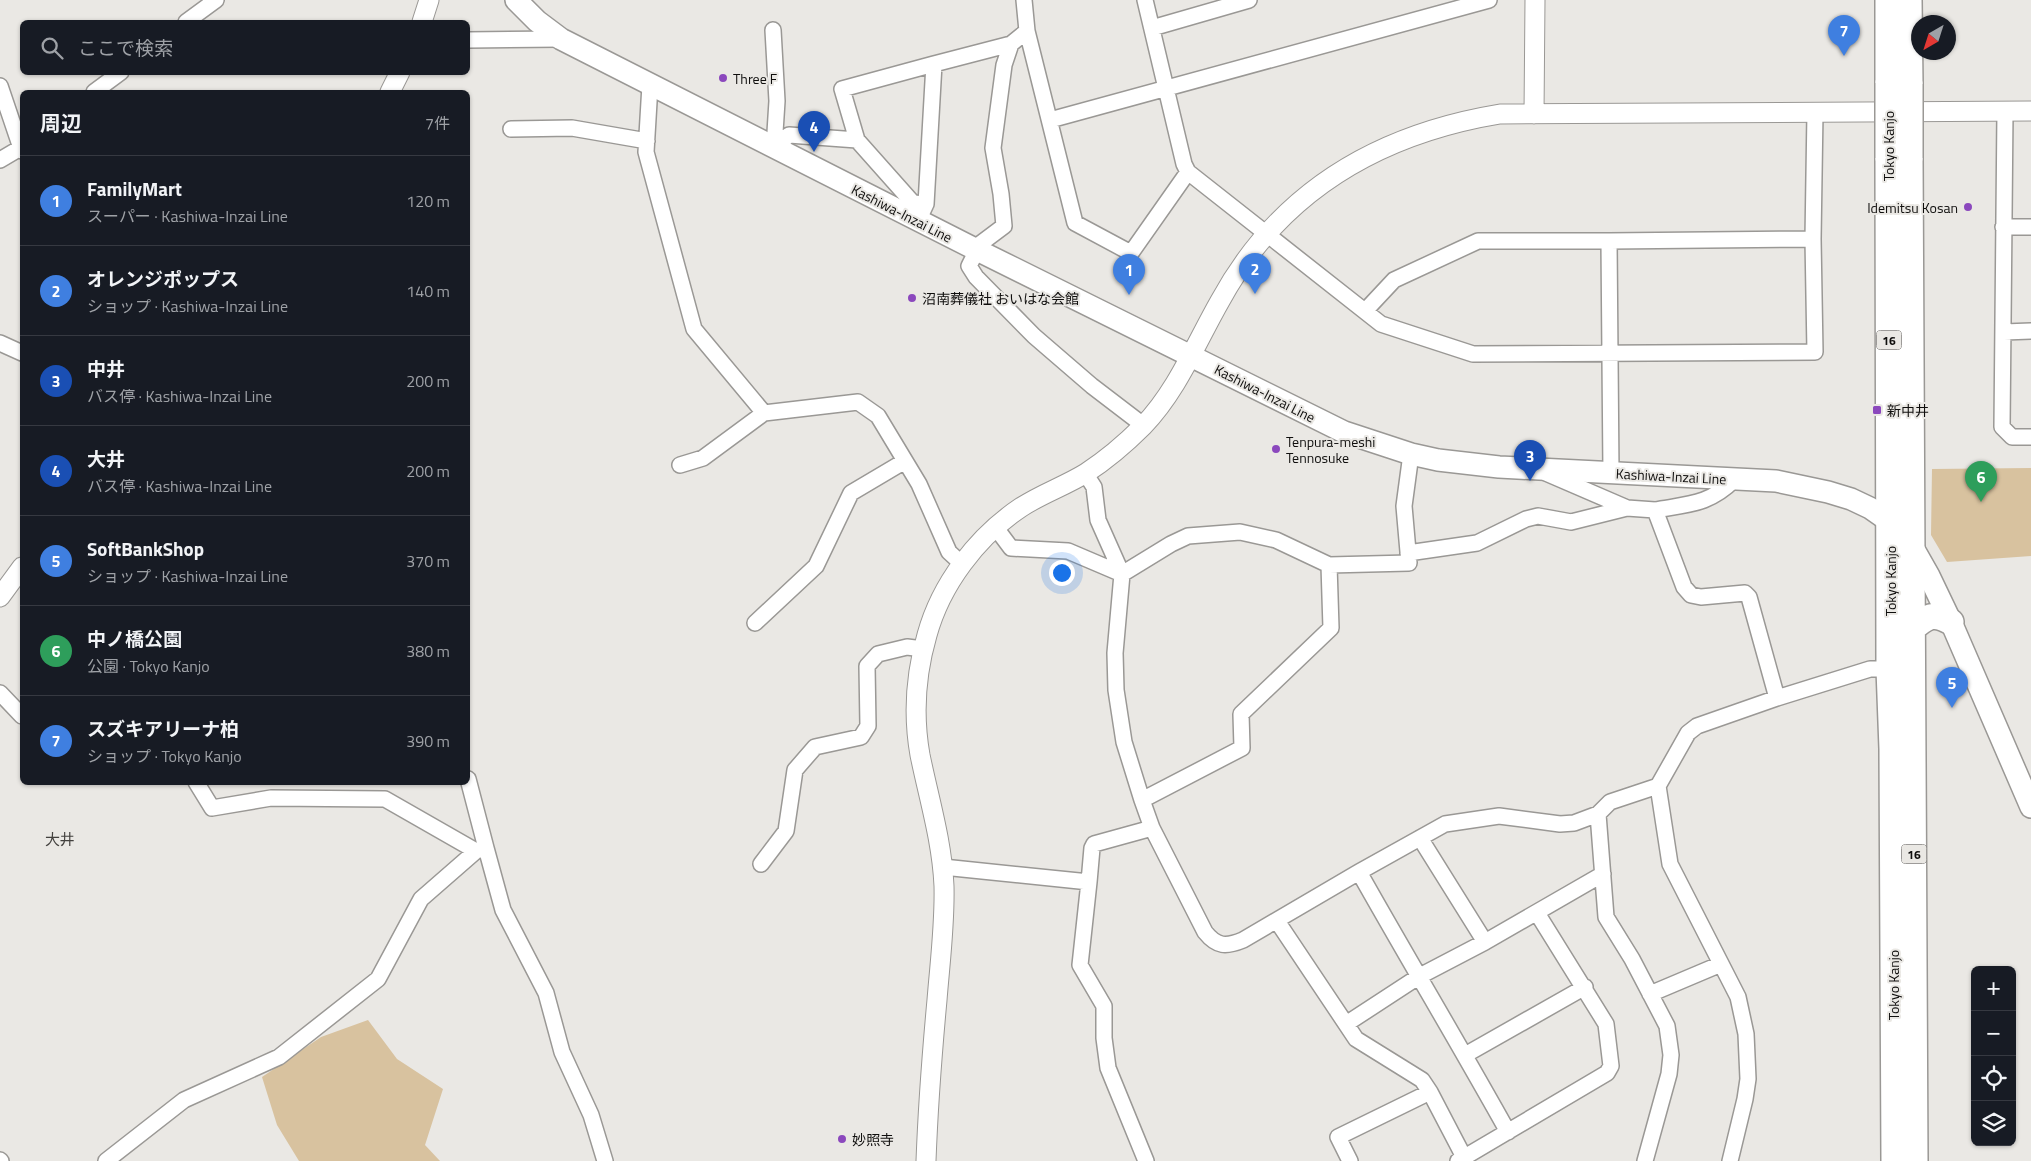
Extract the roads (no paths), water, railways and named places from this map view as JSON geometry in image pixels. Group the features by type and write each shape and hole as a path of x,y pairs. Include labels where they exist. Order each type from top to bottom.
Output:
{"highway":[{"name":"Tokyo Kanjo","path":"1888,0 1899,84"},
{"name":"Tokyo Kanjo","path":"1894,1161 1890,522 1899,158 1899,84 1909,0"},
{"name":"Tokyo Kanjo","path":"1899,158 1912,546 1916,1161"},
{"path":"1912,629 1923,619 1930,616 1940,615 1951,622"}],"main road":[{"name":"Kashiwa-Inzai Line","path":"516,0 537,21 561,39 774,148 922,212 977,250 1344,432 1411,454 1459,462 1536,469 1776,481 1828,492 1851,499 1870,508 1890,522 1912,546 1932,582 2031,807"}],"street":[{"path":"189,20 216,0"},
{"path":"423,20 429,0"},
{"path":"1024,0 1027,31 1075,224 1130,253 1188,172"},
{"path":"1144,0 1184,164 1188,172 1268,233 1381,324 1473,354 1815,352 1813,239 1815,112"},
{"path":"1152,28 1250,0"},
{"path":"1050,120 1489,0"},
{"path":"1534,114 1535,0"},
{"path":"773,30 777,101 774,148"},
{"path":"922,212 857,140 842,90 1011,44 1027,31"},
{"path":"470,40 561,39"},
{"path":"1011,44 1004,65 993,148 1004,226 980,244 969,266 976,277 1034,336 1092,386 1143,425"},
{"path":"922,212 934,64"},
{"path":"97,90 116,75"},
{"path":"391,90 398,75"},
{"path":"650,85 646,152 694,330 764,413"},
{"path":"0,86 20,143"},
{"path":"2005,111 2002,427 2012,437 2031,437"},
{"path":"926,1161 934,1029 943,929 942,867 938,828 920,752 917,698 923,649 936,609 962,564 981,541 1034,499 1085,473 1115,451 1143,425 1162,403 1233,278 1268,233 1298,203 1345,169 1382,148 1464,120 1500,114 2031,111"},
{"path":"511,129 572,128 647,141"},
{"path":"774,148 789,135 857,140"},
{"path":"0,160 20,150"},
{"path":"2003,227 2031,227"},
{"path":"1365,311 1394,280 1478,241 1813,239"},
{"path":"1609,241 1611,473"},
{"path":"2004,332 2031,331"},
{"path":"0,343 20,352"},
{"path":"680,465 703,458 764,413 858,402 878,416 919,484 949,552 962,564"},
{"path":"1122,574 1171,544 1188,536 1240,532 1276,540 1329,565 1409,562 1404,506 1411,454"},
{"path":"755,623 816,566 851,493 905,462"},
{"path":"1536,469 1626,508"},
{"path":"1085,473 1094,487 1098,520 1122,574 1116,628 1116,690 1124,742 1152,828 1205,932 1212,941 1231,945 1243,940 1445,824 1499,816 1560,824 1574,822 1598,814 1610,802 1658,786"},
{"path":"1408,554 1477,544 1526,519 1538,516 1572,522 1626,508 1655,510 1706,501 1723,491 1735,479"},
{"path":"1655,510 1684,587 1692,595 1701,597 1745,593 1749,597 1777,698"},
{"path":"996,528 1011,548 1068,552 1122,574"},
{"path":"1142,800 1242,748 1241,714 1331,628 1329,565"},
{"path":"0,597 20,569"},
{"path":"761,864 786,832 795,770 815,746 861,737 868,726 867,666 878,654 907,647 923,649"},
{"path":"1730,1161 1745,1099 1748,1064 1746,1034 1738,997 1670,864 1658,786 1688,733 1697,726 1777,698 1870,669 1890,668"},
{"path":"0,693 20,714"},
{"path":"198,785 212,808 270,798 385,799 481,850"},
{"path":"469,785 481,850 503,910 546,993 562,1052 591,1115 605,1161"},
{"path":"1598,814 1606,917 1632,959 1667,1026 1671,1055 1669,1074 1645,1161"},
{"path":"1146,1161 1108,1068 1104,1038 1104,1006 1080,965 1092,848 1094,844 1152,828"},
{"path":"1420,838 1485,942"},
{"path":"106,1161 184,1100 279,1057 378,979 421,899 481,850"},
{"path":"942,867 1089,882"},
{"path":"1359,872 1418,978 1465,1055 1508,1132"},
{"path":"1346,1024 1418,978 1537,913 1602,874"},
{"path":"1277,921 1356,1039 1422,1080 1430,1092 1463,1160 1607,1073 1611,1066 1606,1024 1537,913"},
{"path":"1650,994 1721,964"},
{"path":"1465,1055 1585,988"},
{"path":"1350,1161 1338,1137 1430,1092"}],"place":[{"name":"スズキアリーナ柏","path":"1844,56"},
{"name":"Three F","path":"723,78"},
{"name":"大井","path":"814,152"},
{"name":"Idemitsu Kosan","path":"1968,207"},
{"name":"オレンジポップス","path":"1255,294"},
{"name":"FamilyMart","path":"1129,295"},
{"name":"沼南葬儀社 おいはな会館","path":"912,298"},
{"name":"新中井","path":"1877,410"},
{"name":"Tenpura-meshi Tennosuke","path":"1276,449"},
{"name":"中井","path":"1530,481"},
{"name":"中ノ橋公園","path":"1981,502"},
{"name":"SoftBankShop","path":"1952,708"},
{"name":"妙照寺","path":"842,1139"}],"district":[{"name":"大井","path":"60,839"}]}
